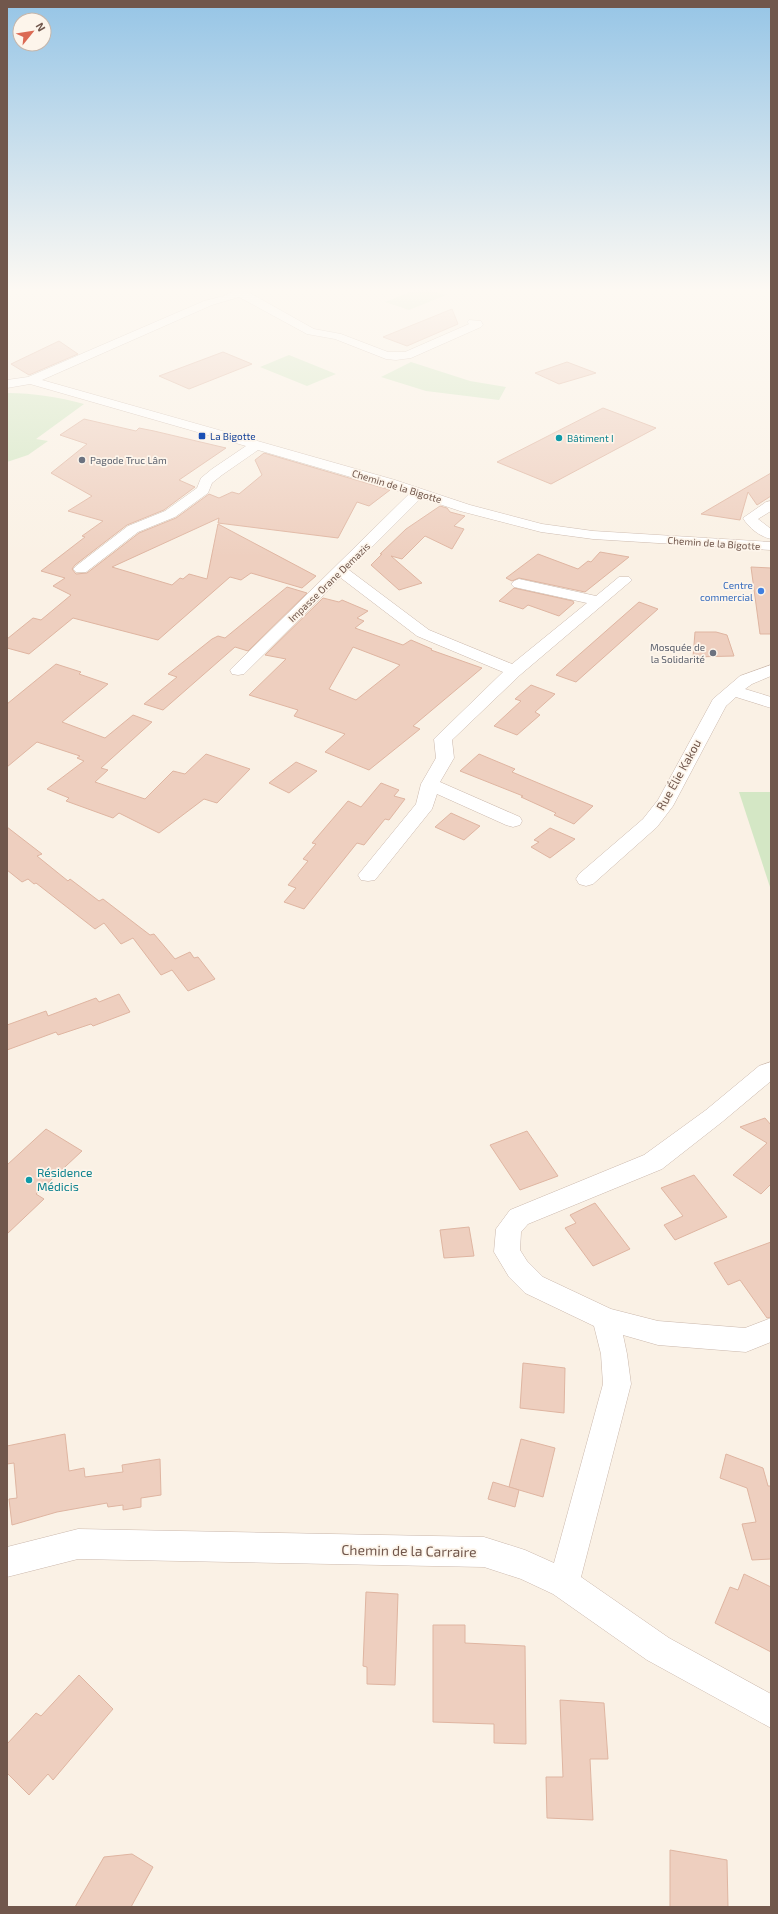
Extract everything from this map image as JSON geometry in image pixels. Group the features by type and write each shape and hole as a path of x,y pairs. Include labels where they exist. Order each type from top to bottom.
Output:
{"street":[{"path":"7,388 27,387 44,378"},
{"path":"7,384 35,382"},
{"name":"Chemin de la Bigotte","path":"35,382 419,492 465,508 541,528 593,535 771,546"},
{"path":"81,569 134,529 170,514 202,490 206,480 256,445"},
{"name":"Impasse Orane Demazis","path":"238,670 419,492"},
{"path":"771,505 750,518 754,524 771,535"},
{"path":"339,571 349,576 423,632 514,671"},
{"path":"368,875 425,805 430,784 445,758 443,739 514,671 624,580"},
{"path":"519,584 599,600"},
{"name":"Rue Élie Kakou","path":"586,879 650,823 666,802 719,703 746,680 771,670"},
{"path":"732,691 771,704"},
{"path":"430,784 513,821"},
{"path":"771,1071 767,1072 714,1116 653,1162 519,1217 509,1229 507,1252 518,1268 534,1285 606,1320 658,1333 746,1340 771,1330"},
{"path":"564,1583 617,1384 614,1354 606,1320"},
{"name":"Chemin de la Carraire","path":"7,1562 78,1544 484,1552 525,1565 564,1583 658,1648 771,1712"}],"green space":[{"path":"288,378 326,378 307,386"},
{"path":"385,378 462,378 506,387 499,400 426,391"},
{"path":"7,393 46,396 84,404 36,439 48,441 28,455 7,462"},
{"path":"739,792 771,792 771,887 770,887"}],"building":[{"path":"164,378 216,378 189,389"},
{"path":"547,378 578,378 559,384"},
{"path":"603,408 656,428 551,484 497,462"},
{"path":"84,419 136,431 139,428 154,431 226,448 179,480 195,487 164,510 127,525 75,565 72,569 76,574 87,573 139,533 176,518 209,494 219,498 232,492 239,494 262,475 255,460 264,453 390,490 369,506 357,502 338,538 218,523 219,518 112,567 172,585 180,578 183,579 189,574 207,579 218,524 316,576 302,588 251,573 241,580 230,577 158,640 73,618 29,654 7,648 7,639 33,618 41,620 71,595 53,586 65,578 41,571 85,537 82,536 103,521 68,511 92,496 51,473 87,444 60,435"},
{"path":"771,473 771,496 757,505 748,492 740,520 701,514"},
{"path":"440,506 447,508 450,512 465,516 454,526 464,529 452,549 425,536 402,559 391,556 422,583 399,590 371,565 382,554 380,554 406,529"},
{"path":"600,552 629,557 585,592 519,578 512,581 506,578 538,554 578,569 588,561 591,562"},
{"name":"Centre commercial","path":"751,567 771,568 771,634 760,634"},
{"path":"287,587 307,593 248,651 235,647 163,710 144,704 177,677 168,674 212,639 218,636 225,638"},
{"path":"514,588 573,601 574,603 559,616 528,605 523,609 499,601"},
{"path":"323,598 339,602 342,600 368,611 357,618 364,621 355,628 403,645 411,640 432,649 431,650 482,668 413,726 420,729 369,770 325,752 345,734 294,716 298,710 249,695 286,659 265,655","holes":["353,647 400,665 356,700 329,689"]},
{"path":"639,602 658,609 576,682 556,675"},
{"path":"695,632 716,632 727,635 734,656 693,657"},
{"path":"56,664 81,672 79,674 108,684 62,722 105,738 133,715 152,722 101,768 108,770 95,782 145,799 173,771 185,774 206,754 250,769 217,803 204,799 159,833 119,813 113,818 66,801 69,798 47,789 84,761 77,758 80,756 37,742 7,767 7,704"},
{"path":"531,685 555,694 535,712 540,715 517,735 494,726 521,701 515,699"},
{"path":"479,754 515,769 512,772 593,806 574,824 554,815 556,813 521,797 523,796 460,771"},
{"path":"296,762 317,771 289,793 269,783"},
{"path":"381,783 399,790 394,796 405,799 389,820 385,819 364,845 357,843 304,909 284,902 296,888 288,885 308,861 303,859 316,844 312,843 348,801 361,807"},
{"path":"451,813 480,826 464,840 435,827"},
{"path":"7,827 42,854 37,856 68,881 70,879 99,901 103,899 150,935 154,934 175,959 190,952 194,958 198,957 215,979 188,991 172,970 161,975 133,938 121,944 104,923 95,929 36,883 34,884 28,879 22,882 7,870"},
{"path":"550,828 575,839 550,858 531,847 539,842 534,840"},
{"path":"119,994 130,1012 93,1026 91,1024 58,1035 56,1032 7,1050 7,1025 46,1011 48,1016 96,998 99,1002"},
{"path":"765,1118 771,1125 771,1184 761,1194 733,1175 767,1143 740,1127"},
{"name":"Résidence Médicis","path":"46,1129 82,1151 36,1194 44,1199 7,1234 7,1165"},
{"path":"527,1131 558,1176 520,1190 490,1145"},
{"path":"694,1175 727,1217 675,1240 664,1225 683,1216 661,1188"},
{"path":"595,1203 630,1249 593,1266 565,1228 576,1223 570,1215"},
{"path":"469,1227 474,1256 444,1258 440,1230"},
{"path":"771,1242 771,1317 767,1318 740,1280 728,1285 714,1263"},
{"path":"523,1363 565,1368 564,1413 520,1408"},
{"path":"65,1434 69,1471 84,1468 85,1477 123,1472 122,1465 160,1459 161,1495 141,1498 141,1507 123,1510 123,1505 108,1507 107,1503 57,1512 12,1525 9,1499 17,1498 14,1463 7,1464 7,1446"},
{"path":"521,1439 555,1448 543,1497 509,1487"},
{"path":"726,1454 763,1468 768,1486 771,1486 771,1559 752,1560 742,1524 756,1522 747,1488 720,1478"},
{"path":"493,1482 519,1490 515,1507 488,1499"},
{"path":"744,1574 771,1587 771,1652 715,1623 730,1587 738,1590"},
{"path":"366,1592 398,1594 395,1685 367,1684 367,1667 363,1666"},
{"path":"433,1625 465,1625 465,1643 525,1646 526,1744 494,1743 494,1724 433,1722"},
{"path":"79,1675 113,1709 53,1780 48,1774 29,1795 7,1773 7,1744 36,1713 41,1716"},
{"path":"560,1700 604,1703 608,1759 590,1759 593,1820 547,1818 546,1777 563,1777"},
{"path":"670,1850 727,1860 728,1907 670,1907"},
{"path":"132,1854 153,1867 131,1907 75,1907 104,1857"}],"place":[{"name":"La Bigotte","path":"202,436"},
{"name":"Bâtiment I","path":"559,438"},
{"name":"Pagode Truc Lâm","path":"82,460"},
{"name":"Centre commercial","path":"761,591"},
{"name":"Mosquée de la Solidarité","path":"713,653"},
{"name":"Résidence Médicis","path":"29,1180"}]}
